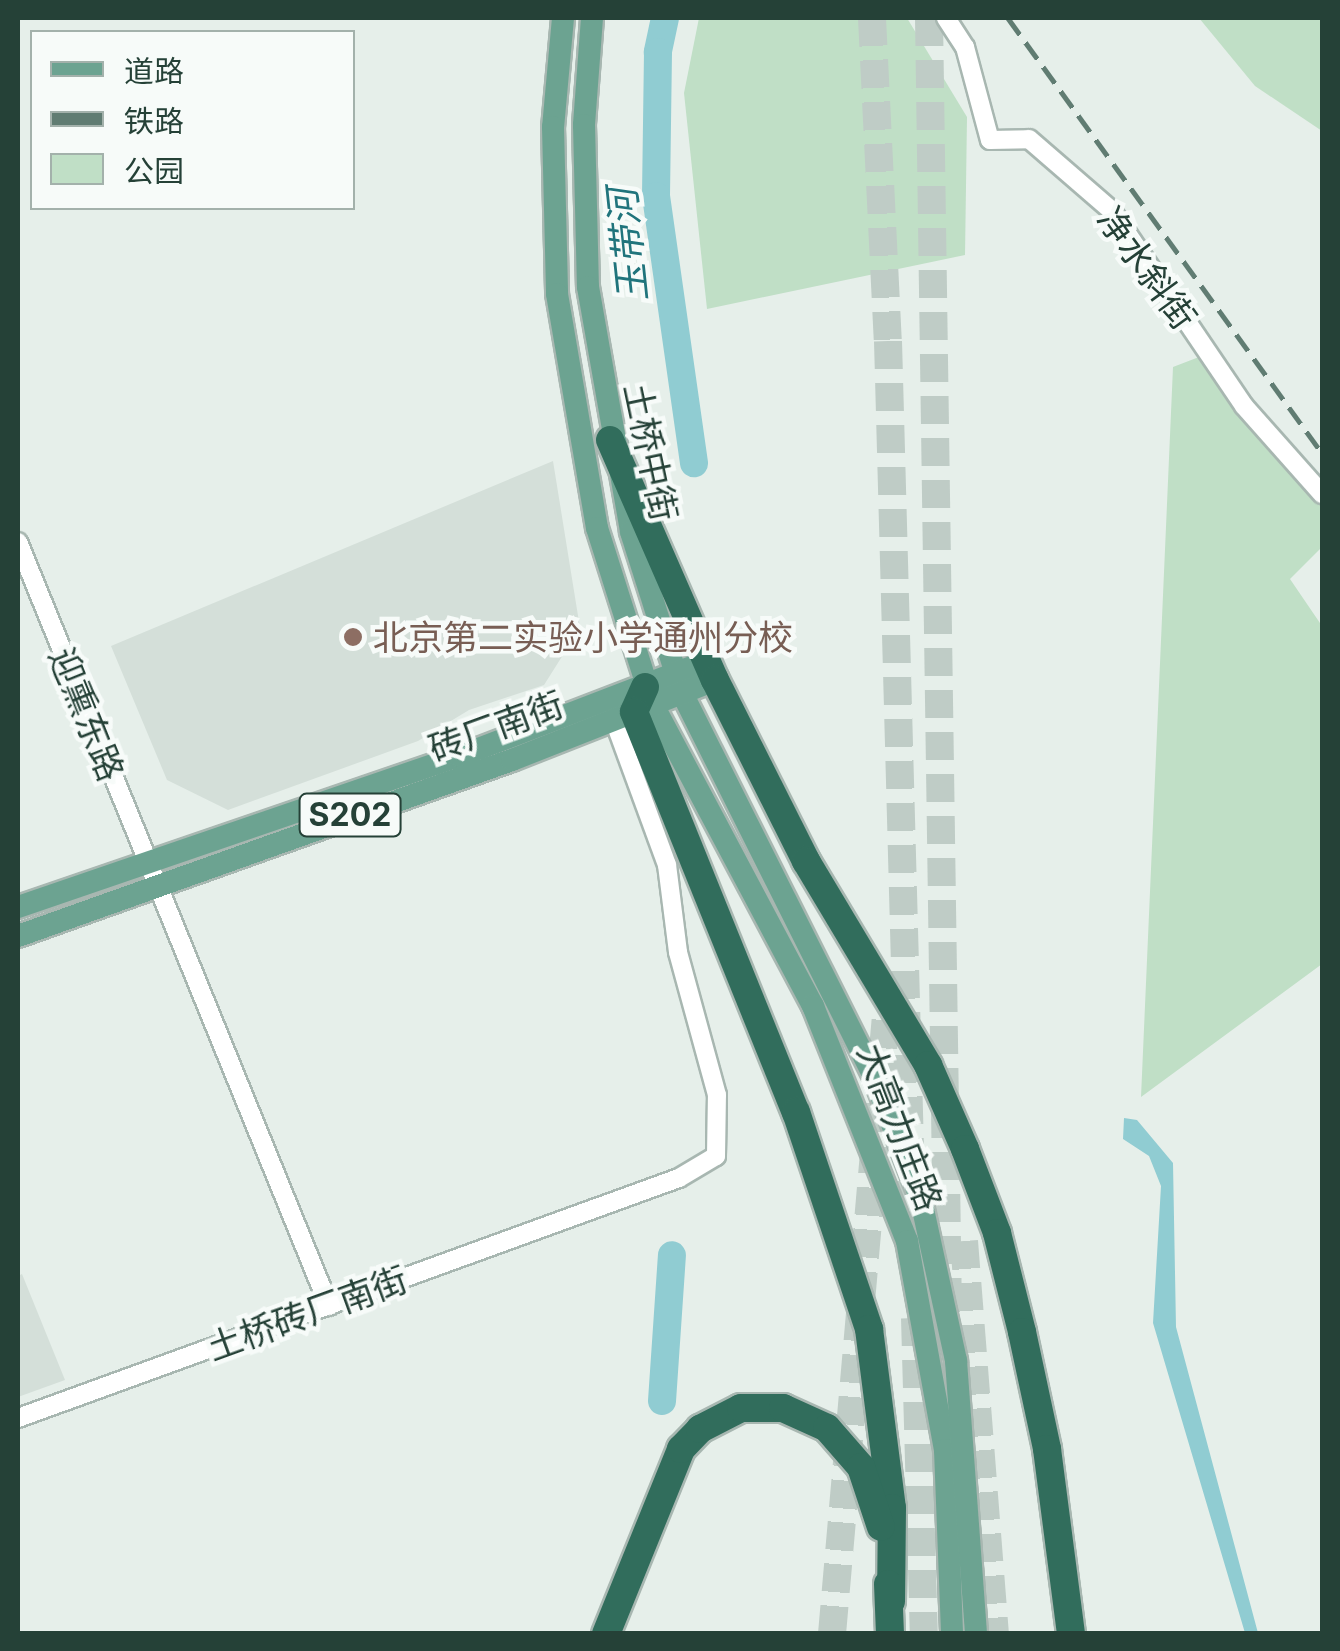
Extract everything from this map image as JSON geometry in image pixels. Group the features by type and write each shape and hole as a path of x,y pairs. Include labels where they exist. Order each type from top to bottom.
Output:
{"highway":[{"path":"610,440 711,671 806,861 928,1065 972,1165 1010,1282 1047,1449 1070,1634"},
{"path":"636,706 796,1112 869,1329 892,1508 890,1634"},
{"path":"606,1634 681,1448 722,1416 758,1406 804,1416 855,1458 881,1527 890,1601"}],"main road":[{"name":"大高力庄路","path":"563,18 552,218 566,368 636,706 813,1006 907,1241 945,1450 952,1634"},
{"name":"土桥中街","path":"592,18 584,218 610,440 631,532 679,684"},
{"name":"砖厂南街","path":"18,936 636,706 711,671"},
{"name":"大高力庄路","path":"679,684 865,1059 921,1200 956,1361 976,1634"},
{"name":"砖厂南街","path":"18,907 636,706"}],"street":[{"name":"净水斜街","path":"946,18 965,47 990,140 1028,139 1112,211 1244,406 1322,494"},
{"name":"迎熏东路","path":"18,542 328,1306"},
{"name":"土桥砖厂南街","path":"18,1418 702,1168 716,1156 721,1132 678,952 636,706"}],"shaded area":[{"name":"北京第二实验小学通州分校","path":"553,461 580,628 544,685 469,710 418,741 228,810 167,780 111,646"},
{"path":"22,1274 65,1380 18,1397 18,1276"}],"green space":[{"path":"699,18 907,18 967,117 965,255 707,309 684,93"},
{"path":"1199,18 1322,18 1322,131 1255,86"},
{"path":"1199,357 1322,506 1322,547 1290,579 1322,626 1322,964 1141,1097 1173,367"}],"water":[{"path":"1124,1118 1137,1120 1173,1163 1176,1327 1258,1633 1245,1633 1153,1323 1161,1186 1149,1156 1123,1139"}],"waterway":[{"name":"玉带河","path":"665,18 658,52 656,196 694,463"},
{"name":"玉带河","path":"662,1401 672,1255"}],"tunnel":[{"path":"872,18 888,341 913,1260"},
{"path":"929,18 948,1307"},
{"path":"832,1634 889,981"},
{"path":"964,1241 995,1634"},
{"path":"915,1318 924,1634"}],"railway":[{"path":"1008,18 1322,453"}],"place":[{"name":"北京第二实验小学通州分校","path":"353,637"}]}
